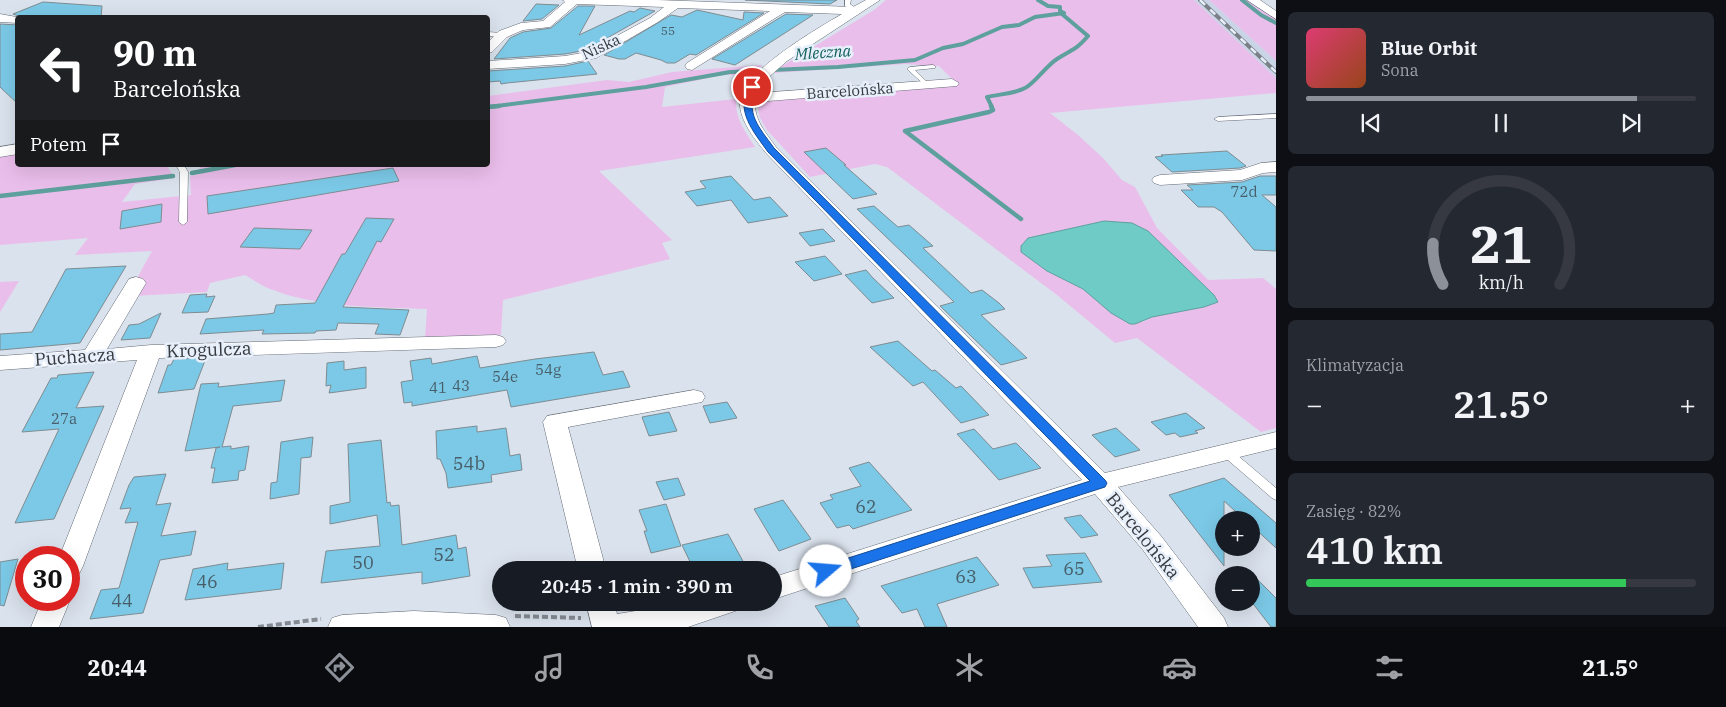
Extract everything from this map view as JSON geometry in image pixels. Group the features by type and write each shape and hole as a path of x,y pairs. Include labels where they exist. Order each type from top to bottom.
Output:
{"street":[{"path":"569,0 856,11"},
{"path":"490,48 502,35 521,27 546,24 576,0"},
{"path":"748,98 752,87 767,70 874,0"},
{"path":"1253,0 1276,16"},
{"name":"Niska","path":"490,65 565,60 591,55 654,20 676,4"},
{"path":"692,66 783,8"},
{"path":"0,18 15,20"},
{"path":"490,55 565,60"},
{"name":"Barcelońska","path":"952,83 748,98 748,111 751,121 771,150 1100,483 1152,543 1214,627"},
{"path":"0,152 15,150"},
{"path":"1160,180 1242,175 1261,168 1276,167"},
{"path":"92,356 136,283"},
{"name":"Krogulcza","path":"77,546 151,352 496,341"},
{"name":"Puchacza","path":"0,363 151,352"},
{"path":"590,561 555,422 694,397"},
{"path":"782,585 1100,483 1276,440"},
{"path":"46,627 52,611"},
{"path":"602,611 606,627"},
{"path":"615,627 689,615 701,611"},
{"path":"342,627 414,623 496,627"}],"lane":[{"path":"848,0 847,4 856,11"},
{"path":"490,34 502,35"},
{"path":"927,85 910,69 933,67"},
{"path":"1218,119 1276,116"},
{"path":"181,167 184,172 183,222"},
{"path":"1226,452 1276,495"}],"shaded area":[{"path":"886,0 1194,0 1276,78 1276,93 1050,113 1103,158 1122,180 1135,187 1157,228 1208,280 1263,278 1276,289 1276,428 1261,432 1137,338 1115,343 1057,295 887,167 875,164 810,177 767,130 760,118 757,103 958,85 939,66 905,64 774,73 782,66 874,10","holes":["1104,221 1132,223 1189,309 1152,317 1143,322 1111,313 1083,289 1047,271 1028,238"]},
{"path":"1194,0 1209,0 1276,61 1276,78"},
{"path":"1209,0 1248,0 1276,19 1276,61"},
{"path":"762,65 754,75 723,75 665,87 662,107 736,99 739,119 755,147 599,171 672,240 662,243 670,259 503,300 501,335 425,338 427,309 349,306 310,300 269,289 245,275 210,283 207,292 133,296 136,280 152,251 75,255 88,238 0,245 0,154 15,151 15,167 167,167 175,178 135,184 122,202 191,195 190,176 199,174 200,167 490,167 490,96 607,80 629,82 672,72"},
{"path":"1104,221 1132,223 1148,231 1214,295 1218,302 1130,324 1111,313 1083,289 1047,271 1021,252 1021,246 1028,238"},
{"path":"19,281 0,312 0,282"}],"building":[{"path":"745,0 837,0 830,4"},
{"path":"43,2 102,6 101,15 13,14"},
{"path":"536,4 559,5 542,19 523,21"},
{"path":"578,6 595,6 579,35 630,11 634,12 640,8 655,11 586,50 579,49 581,51 565,54 494,59 510,38 523,32 551,28"},
{"path":"697,10 743,20 744,12 764,13 696,55 690,54 675,63 667,63 636,53 625,59 604,55 671,15 682,17"},
{"path":"786,14 813,15 735,65 712,59"},
{"path":"0,24 15,25 15,101 0,87"},
{"path":"588,61 597,74 501,84 500,81 490,82 490,71 565,66"},
{"path":"826,148 877,194 853,199 804,152"},
{"path":"1227,151 1246,166 1240,168 1172,172 1155,157 1163,156 1161,155"},
{"path":"393,168 399,181 208,214 207,196"},
{"path":"731,176 754,200 770,197 788,216 748,223 731,200 697,206 685,192 706,188 700,181"},
{"path":"1260,176 1276,176 1276,195 1262,195 1276,207 1276,251 1254,250 1222,212 1214,207 1198,207 1181,190 1193,190 1187,185 1242,182"},
{"path":"162,204 161,222 120,229 122,211"},
{"path":"874,206 898,227 909,225 933,246 923,248 971,293 982,290 999,303 1005,309 981,315 1027,358 1001,365 940,306 954,302 857,209"},
{"path":"366,218 394,219 381,242 377,241 343,307 409,310 400,335 375,334 379,324 338,323 336,330 316,331 315,333 262,334 264,330 200,334 206,319 268,314 274,313 276,305 315,303 342,254 345,254"},
{"path":"254,228 312,230 300,249 240,247"},
{"path":"823,229 835,241 810,246 799,233"},
{"path":"825,256 842,274 814,281 795,262"},
{"path":"126,266 80,343 0,350 0,334 32,332 66,269"},
{"path":"866,270 894,298 872,303 845,275"},
{"path":"207,294 206,297 215,296 208,312 182,313 190,295"},
{"path":"161,313 150,338 121,340 129,325 139,324"},
{"path":"898,341 932,371 935,370 956,388 961,386 989,415 961,423 923,382 913,386 870,347"},
{"path":"594,352 603,375 623,371 630,387 511,407 507,390 412,406 412,402 404,403 401,382 413,380 410,361 431,358 432,364 477,356 480,368"},
{"path":"206,358 194,389 158,393 168,365 171,365 174,359"},
{"path":"344,361 344,370 366,367 366,388 329,393 331,385 326,386 327,363"},
{"path":"94,372 76,408 104,406 54,519 15,523 59,429 22,432 51,378 57,378 58,375"},
{"path":"285,380 281,401 233,406 222,447 231,446 231,449 249,446 245,470 239,471 238,480 212,483 215,468 211,468 216,448 220,447 185,451 201,384 219,383 218,387"},
{"path":"727,402 737,418 710,423 703,406"},
{"path":"669,412 677,431 649,436 642,417"},
{"path":"1186,413 1205,428 1195,431 1198,433 1180,437 1175,433 1166,435 1151,422"},
{"path":"477,426 477,432 506,428 510,456 520,454 522,470 491,475 492,482 448,488 446,473 440,459 437,459 436,431"},
{"path":"1116,428 1140,450 1115,457 1092,435"},
{"path":"974,429 993,449 1016,443 1041,468 999,480 957,434"},
{"path":"313,437 311,457 301,458 299,494 270,499 271,483 277,482 281,442"},
{"path":"381,440 387,503 390,502 391,506 399,505 402,545 456,535 458,549 466,547 470,576 422,584 422,572 321,583 326,551 380,546 377,515 330,524 330,506 350,502 348,444"},
{"path":"869,462 912,510 853,529 849,525 837,528 820,503 833,499 830,495 861,486 849,468"},
{"path":"166,474 156,505 171,503 161,536 196,531 191,555 160,560 143,613 90,619 101,590 119,588 138,522 125,523 131,508 120,509 129,485 134,477"},
{"path":"678,478 685,495 664,500 656,482"},
{"path":"1224,478 1276,523 1276,548 1260,533 1260,511 1235,511 1224,501 1224,511 1215,511 1215,554 1169,495"},
{"path":"783,500 811,539 779,551 754,509"},
{"path":"666,504 681,546 651,553 644,531 647,531 639,510"},
{"path":"1081,515 1098,535 1081,538 1064,518"},
{"path":"728,534 743,561 690,561 682,545"},
{"path":"1085,553 1102,582 1033,588 1023,568 1052,566 1046,555"},
{"path":"1216,556 1224,556 1224,566"},
{"path":"977,557 999,585 937,604 947,627 925,627 917,609 902,613 881,586"},
{"path":"15,560 15,569 4,606 0,605 0,562"},
{"path":"228,563 227,570 284,563 281,589 185,600 193,569"},
{"path":"1260,582 1276,598 1276,627 1271,627 1259,611"},
{"path":"845,598 859,619 856,621 860,627 829,627 815,606"}],"waterway":[{"name":"Mleczna","path":"491,107 646,87 730,72 838,67 915,60 943,48 963,44 1002,27 1019,25 1035,17 1064,13 1060,11 1060,7 1048,6 1038,0"},
{"path":"1242,0 1261,15 1276,23"},
{"path":"992,107 987,97 1016,92 1029,86 1053,62 1076,47 1088,36 1062,14"},
{"name":"Mleczna","path":"491,107 499,106"},
{"path":"991,106 993,110 989,112 905,131 1021,219"},
{"name":"Mleczna","path":"192,173 224,167"},
{"name":"Mleczna","path":"0,196 173,176"}],"railway":[{"path":"1200,0 1276,72"}],"route":[{"path":"752,87 748,98 748,111 751,121 771,150 1100,483 826,571"}]}
